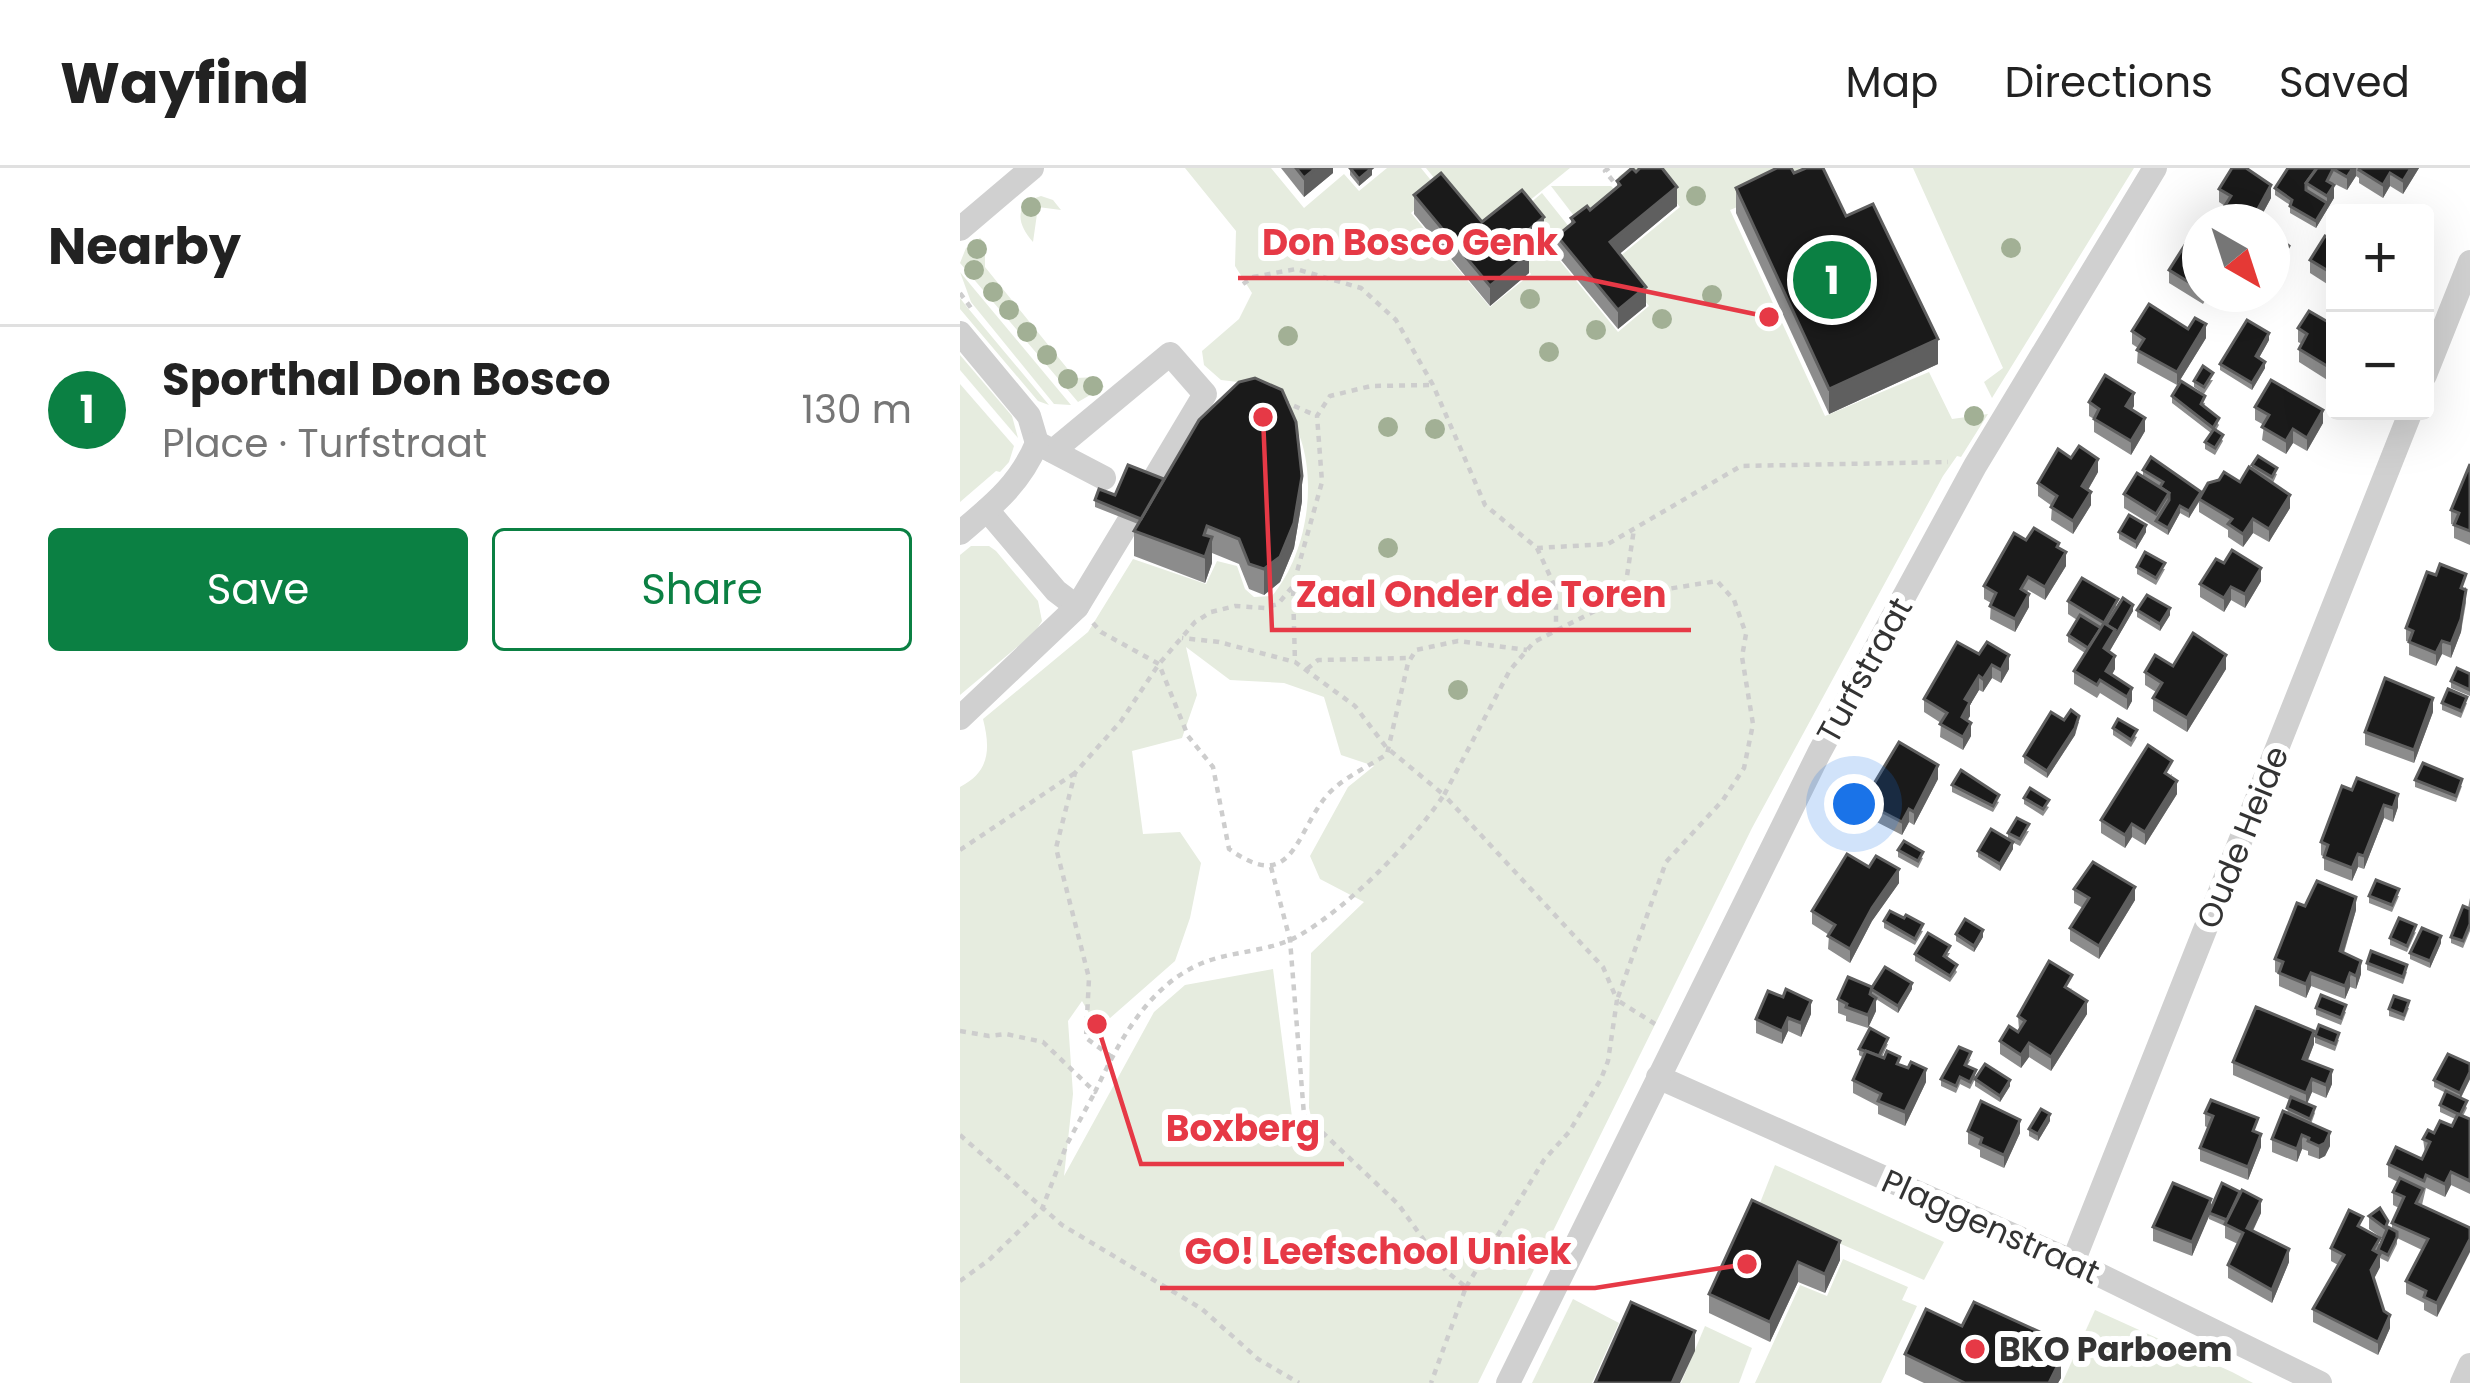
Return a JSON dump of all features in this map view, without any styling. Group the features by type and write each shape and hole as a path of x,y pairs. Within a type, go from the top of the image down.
{"street":[{"path":"960,229 1032,168"},
{"name":"Turfstraat","path":"1508,1383 1819,753 1953,507 2155,168"},
{"path":"2434,352 2470,262"},
{"path":"960,334 1029,416 1045,447 1104,478"},
{"path":"960,533 1045,447 1170,354 1205,394 1153,481"},
{"name":"Oude Heide","path":"2073,1262 2407,420"},
{"path":"987,510 1056,591 1083,613"},
{"path":"960,718 1083,613 1129,521"},
{"name":"Plaggenstraat","path":"1658,1077 2073,1262 2320,1383"},
{"path":"2462,1383 2470,1365"}],"path":[{"path":"1609,168 1605,171 1620,190"},
{"path":"1243,284 1253,277 1296,268 1361,288 1396,320 1433,385 1485,505 1537,548 1556,589 1555,631"},
{"path":"1295,662 1293,586 1322,482 1317,416 1330,396 1371,386 1433,385"},
{"path":"1281,400 1317,416"},
{"path":"1537,548 1608,544 1741,466 1960,462"},
{"path":"1624,596 1634,529"},
{"path":"960,1281 1042,1210 1067,1144 1112,1057 1159,987 1197,963 1290,940 1355,891 1421,828 1444,795 1510,670 1527,650 1624,596 1717,581 1734,600 1746,634 1742,657 1753,724 1744,768 1723,800 1666,862 1617,1000 1601,1079 1569,1132 1544,1160 1466,1287 1431,1383"},
{"path":"960,850 1075,773 1121,722 1195,622 1234,606 1278,604 1293,586"},
{"path":"1083,613 1101,632 1160,664 1188,736 1213,767 1229,849 1250,864 1271,867 1293,854 1326,795 1388,750 1416,650 1458,641 1527,650"},
{"path":"1182,638 1219,642 1295,662 1355,706 1388,750 1444,795 1603,967 1617,1000 1663,1029"},
{"path":"1306,670 1318,660 1412,658"},
{"path":"1075,773 1056,848 1089,978 1086,1038 1112,1057"},
{"path":"1271,867 1290,940 1304,1114 1399,1204 1447,1272 1466,1287"},
{"path":"960,1031 1042,1042 1095,1092"},
{"path":"960,1135 1042,1210 1202,1310 1258,1359 1299,1383"}],"shaded area":[{"path":"1185,168 1271,168 1304,208 1344,174 1359,191 1387,168 1421,168 1438,189 1411,213 1490,307 1531,274 1519,259 1546,237 1523,209 1542,193 1574,233 1556,256 1618,332 1649,306 1613,262 1680,207 1651,172 1627,189 1618,177 1630,168 1802,168 1805,179 1730,210 1825,416 1929,372 1952,419 1988,414 1943,476 1752,828 1478,1383 960,1383 960,787 977,774 985,759 983,719 1088,632 1133,559 1206,584 1217,561 1237,566 1245,589 1254,597 1272,596 1293,562 1305,522 1308,480 1290,404 1280,387 1221,380 1204,365 1202,351 1239,319 1252,293 1235,266 1236,231","holes":["1186,647 1230,680 1284,683 1324,697 1341,755 1374,766 1348,787 1310,856 1320,879 1364,902 1311,953 1309,1108 1315,1133 1292,1117 1273,969 1185,985 1154,1012 1064,1176 1073,1094 1068,1021 1082,1001 1093,1020 1109,1019 1175,961 1201,863 1180,832 1143,834 1132,751 1182,738 1197,695"]},
{"path":"1426,168 1570,168 1483,238"},
{"path":"1913,168 2134,168 1992,398 1984,382 2003,368"},
{"path":"1551,186 1611,186 1619,194 1581,225"},
{"path":"1041,196 1053,200 1061,210 1038,207 1033,242 1020,215 1026,204"},
{"path":"980,238 985,243 985,267 1075,378 1098,377 1104,387 1078,402 960,263 966,248"},
{"path":"960,272 1071,405 1054,404 971,302"},
{"path":"960,298 1049,405 1038,401 960,309"},
{"path":"960,355 1012,416 1018,438 960,370"},
{"path":"960,384 1014,446 1000,472 960,502"},
{"path":"971,546 996,551 1038,601 1042,621 960,695 960,555"},
{"path":"1775,1165 1944,1242 1924,1280 1758,1208"},
{"path":"1843,1259 1908,1287 1902,1300 1917,1306 1881,1383 1755,1383 1800,1285 1827,1296"},
{"path":"1573,1299 1619,1323 1592,1383 1532,1383"},
{"path":"2095,1310 2232,1372 2253,1383 2062,1383"},
{"path":"1705,1326 1752,1348 1739,1383 1681,1383"}],"building":[{"path":"1296,168 1316,168 1304,178"},
{"path":"1350,168 1372,168 1359,179"},
{"path":"1632,168 1636,172 1662,168 1677,187 1610,242 1646,287 1618,310 1557,236 1574,222 1571,218 1587,206 1590,210 1620,185 1617,181"},
{"path":"1777,168 1791,168 1794,173 1823,168 1846,216 1873,204 1938,339 1829,389 1736,188"},
{"path":"2232,168 2246,168 2271,185 2261,204 2226,204 2231,196 2219,189"},
{"path":"2288,168 2317,168 2306,190 2327,203 2316,221 2290,206 2292,200 2275,188"},
{"path":"2317,168 2353,168 2347,177 2333,169 2327,181 2334,185 2327,196 2306,183"},
{"path":"2360,168 2411,168 2403,181 2390,173 2383,185"},
{"path":"1441,173 1482,222 1522,190 1544,217 1517,240 1529,254 1490,286 1414,195"},
{"path":"2325,236 2326,237 2326,270 2310,260"},
{"path":"2182,250 2182,278 2169,270"},
{"path":"2149,304 2188,329 2195,318 2206,324 2177,372 2137,350 2144,339 2132,331"},
{"path":"2309,311 2326,321 2326,365 2299,349 2307,334 2298,328"},
{"path":"2247,320 2269,333 2256,356 2265,362 2252,383 2220,364"},
{"path":"2203,366 2213,373 2204,387 2194,381"},
{"path":"2105,375 2134,393 2126,406 2145,418 2131,441 2094,419 2099,409 2089,402"},
{"path":"1255,378 1282,390 1296,422 1302,476 1294,523 1280,557 1264,569 1249,564 1239,539 1207,526 1204,535 1212,537 1205,557 1134,531 1199,420 1239,382"},
{"path":"2271,380 2323,410 2307,438 2293,429 2286,441 2262,427 2269,415 2255,407"},
{"path":"2181,381 2205,396 2201,404 2219,418 2213,428 2172,396"},
{"path":"2214,429 2223,435 2215,448 2205,442"},
{"path":"2079,446 2098,459 2082,486 2091,492 2073,521 2051,507 2057,496 2038,483 2058,449 2071,458"},
{"path":"2258,456 2277,468 2272,477 2252,465"},
{"path":"2151,457 2201,492 2189,511 2180,506 2168,528 2156,521 2169,493 2160,487 2163,482 2143,470"},
{"path":"2470,464 2470,531 2454,525 2459,513 2451,510"},
{"path":"1128,465 1164,479 1141,519 1095,500 1099,489 1115,495"},
{"path":"2249,467 2290,495 2269,529 2253,519 2243,534 2228,524 2232,519 2199,499 2208,483 2219,480 2224,472 2240,482"},
{"path":"2137,473 2169,493 2156,514 2124,494"},
{"path":"2129,515 2146,525 2136,542 2119,532"},
{"path":"2034,528 2066,552 2045,587 2028,577 2021,589 2029,594 2015,619 1990,606 1996,593 1984,586 2014,533 2026,540"},
{"path":"2232,550 2261,568 2245,594 2231,587 2224,598 2200,584 2216,559 2224,563"},
{"path":"2145,552 2165,563 2156,578 2137,567"},
{"path":"2440,564 2466,574 2461,588 2466,590 2451,644 2442,641 2436,653 2409,642 2413,631 2406,628 2427,572 2436,575"},
{"path":"2082,578 2118,599 2104,623 2068,601"},
{"path":"2147,595 2170,608 2160,624 2137,610"},
{"path":"2123,598 2133,605 2115,637 2115,630 2106,625"},
{"path":"2080,615 2101,628 2088,648 2068,635"},
{"path":"2104,623 2115,630 2104,648 2115,656 2106,671 2132,688 2127,697 2074,671"},
{"path":"2193,633 2226,655 2187,718 2153,698 2162,683 2145,672 2155,655 2173,666"},
{"path":"1957,642 1979,654 1987,642 2009,655 2001,670 1992,665 1983,679 1979,676 1965,699 1970,702 1962,717 1971,723 1963,737 1940,724 1947,713 1924,699"},
{"path":"2457,668 2470,674 2470,690 2451,681"},
{"path":"2385,678 2433,698 2414,750 2365,732"},
{"path":"2448,689 2467,697 2461,711 2442,703"},
{"path":"2071,710 2079,716 2075,728 2047,771 2024,756 2051,712 2064,720"},
{"path":"2118,719 2137,730 2131,740 2113,728"},
{"path":"1899,742 1938,765 1914,812 1909,809 1902,822 1863,802"},
{"path":"2148,745 2172,761 2165,773 2177,781 2145,832 2132,824 2125,835 2101,820"},
{"path":"2423,763 2462,779 2456,796 2415,780"},
{"path":"1961,770 1999,795 1993,806 1952,785"},
{"path":"2357,778 2398,794 2393,808 2384,805 2364,856 2358,854 2352,868 2324,857 2328,845 2321,842 2342,786 2352,790"},
{"path":"2030,788 2049,800 2043,809 2024,798"},
{"path":"2017,818 2029,824 2020,839 2008,833"},
{"path":"1991,829 2013,842 2000,864 1978,851"},
{"path":"1904,841 1923,852 1918,861 1898,850"},
{"path":"1847,854 1869,867 1876,856 1899,869 1850,949 1828,936 1835,925 1812,911"},
{"path":"2093,862 2135,887 2099,946 2070,928 2089,898 2074,889"},
{"path":"2376,880 2399,889 2392,905 2369,896"},
{"path":"2317,881 2356,897 2340,951 2361,961 2356,976 2350,973 2345,986 2311,973 2306,984 2279,973 2283,962 2275,959 2297,903 2305,906"},
{"path":"2463,906 2470,909 2470,924 2463,941 2451,937"},
{"path":"1890,911 1923,924 1915,939 1884,921"},
{"path":"2399,918 2416,925 2407,946 2390,938"},
{"path":"1965,919 1983,930 1974,946 1956,934"},
{"path":"2422,928 2441,936 2430,961 2410,953"},
{"path":"1928,933 1950,946 1944,956 1957,965 1950,976 1915,954"},
{"path":"2371,951 2407,965 2403,977 2367,963"},
{"path":"2049,961 2072,975 2065,987 2087,1001 2051,1057 2029,1043 2021,1055 2000,1041 2009,1026 2018,1032 2025,1021 2018,1016"},
{"path":"1885,967 1912,983 1898,1006 1871,989"},
{"path":"1848,977 1872,987 1870,994 1876,998 1868,1015 1838,999"},
{"path":"1786,989 1811,1001 1801,1023 1788,1018 1782,1031 1756,1019 1768,991 1783,997"},
{"path":"2321,995 2346,1005 2341,1018 2316,1008"},
{"path":"2394,996 2409,1001 2404,1015 2389,1009"},
{"path":"2256,1007 2314,1031 2303,1059 2332,1070 2326,1085 2312,1079 2306,1093 2233,1062"},
{"path":"2319,1025 2339,1033 2335,1044 2315,1036"},
{"path":"1870,1028 1888,1038 1879,1056 1859,1049"},
{"path":"1959,1047 1971,1052 1965,1065 1976,1070 1970,1082 1960,1077 1956,1086 1941,1079"},
{"path":"1866,1051 1884,1058 1887,1051 1900,1057 1897,1064 1908,1068 1911,1062 1926,1069 1905,1112 1878,1101 1881,1094 1853,1080"},
{"path":"2448,1054 2470,1064 2460,1093 2434,1080"},
{"path":"1985,1064 2010,1080 2000,1096 1975,1079"},
{"path":"2446,1091 2467,1101 2460,1115 2440,1105"},
{"path":"2291,1097 2315,1107 2310,1119 2287,1108"},
{"path":"2211,1100 2258,1118 2253,1131 2261,1134 2248,1167 2200,1148 2213,1116 2205,1113"},
{"path":"1981,1101 2020,1120 2004,1155 1980,1144 1982,1138 1968,1131"},
{"path":"2041,1109 2050,1114 2038,1134 2029,1129"},
{"path":"2283,1111 2330,1132 2325,1143 2319,1146 2302,1135 2297,1149 2272,1139"},
{"path":"2458,1114 2470,1119 2470,1181 2451,1172 2445,1184 2426,1175 2424,1181 2388,1164 2396,1147 2422,1159 2430,1142 2423,1139 2428,1130 2434,1133 2440,1121 2452,1126"},
{"path":"2400,1178 2423,1189 2416,1203 2470,1228 2470,1239 2437,1303 2406,1281 2428,1239 2392,1223 2404,1197 2393,1192"},
{"path":"2173,1183 2211,1199 2192,1242 2153,1227"},
{"path":"2222,1183 2240,1192 2227,1220 2209,1213"},
{"path":"2242,1190 2261,1200 2247,1228 2289,1249 2272,1290 2228,1265 2243,1233 2225,1224"},
{"path":"1752,1200 1840,1241 1825,1274 1798,1262 1770,1322 1709,1294"},
{"path":"2380,1208 2388,1221 2385,1228 2369,1216"},
{"path":"2349,1210 2363,1217 2358,1226 2380,1238 2373,1250 2380,1254 2371,1270 2384,1311 2390,1315 2378,1342 2313,1309 2344,1255 2331,1248"},
{"path":"2388,1227 2397,1237 2388,1255 2378,1250"},
{"path":"1631,1302 1695,1331 1672,1383 1595,1383"},
{"name":"BKO Parboem","path":"1974,1302 2042,1333 2036,1347 2061,1359 2049,1383 1965,1383 1905,1354 1926,1309 1962,1326"}],"place":[{"name":"Sporthal Don Bosco","path":"1832,280"},
{"name":"Don Bosco Genk","path":"1769,317"},
{"name":"Zaal Onder de Toren","path":"1263,417"},
{"name":"Boxberg","path":"1097,1024"},
{"name":"GO! Leefschool Uniek","path":"1747,1264"},
{"name":"BKO Parboem","path":"1975,1349"}]}
